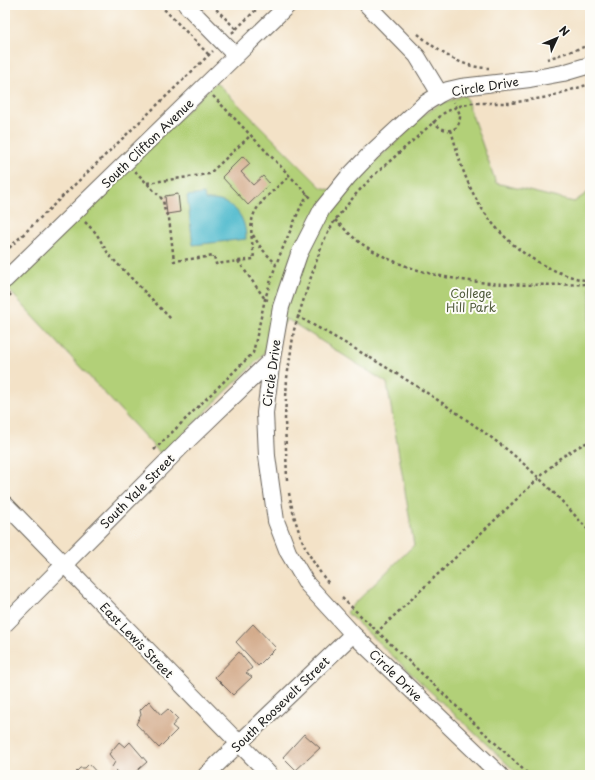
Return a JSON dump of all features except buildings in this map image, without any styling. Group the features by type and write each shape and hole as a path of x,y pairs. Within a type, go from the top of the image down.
{"street":[{"path":"186,5 236,56"},
{"name":"South Clifton Avenue","path":"5,280 288,5"},
{"path":"367,5 417,56 444,92"},
{"name":"Circle Drive","path":"500,775 359,639 307,584 288,552 276,521 267,456 265,412 281,307 299,254 322,209 371,152 424,104 444,92 461,87 543,77 590,65"},
{"name":"South Yale Street","path":"5,624 185,443 272,359"},
{"name":"East Lewis Street","path":"5,504 270,775"},
{"name":"South Roosevelt Street","path":"206,775 239,744 359,639"}],"path":[{"path":"160,5 209,55"},
{"path":"212,5 236,29"},
{"path":"5,252 261,5"},
{"path":"418,34 435,48 454,59 471,66 496,68"},
{"path":"542,60 590,45"},
{"path":"287,484 285,419 287,378 294,330 316,261 335,220 373,176 444,113 456,107 472,103 511,103 548,97 590,84"},
{"path":"204,87 322,209 368,248 414,269 435,276 482,282 537,286 590,283"},
{"path":"424,104 433,122 438,127 443,130 451,130 459,123 459,112 444,92"},
{"path":"451,130 467,180 476,200 489,220 501,234 537,262 564,274 590,283"},
{"path":"147,182 209,174 251,135"},
{"path":"126,163 147,182 163,200 165,212 169,218 174,261 214,256 216,264 254,259 252,221 257,207 290,176"},
{"path":"154,450 252,353 265,299 276,264 301,206 308,194"},
{"path":"84,222 99,237 109,255 172,319"},
{"path":"252,232 261,248 276,264"},
{"path":"238,261 265,299 352,346 417,386 511,453 558,497 590,532"},
{"path":"359,639 378,632 560,458 578,447 590,442"},
{"path":"288,491 293,515 302,541 314,563 333,589"},
{"path":"337,593 529,775"}],"green space":[{"name":"College Hill Park","path":"216,82 321,187 340,193 404,135 422,116 440,104 465,95 496,183 574,202 590,191 590,775 519,775 346,612 414,545 387,383 287,319 261,357 162,455 7,288"}],"water":[{"path":"204,194 205,200 222,202 235,209 243,222 246,239 193,245 187,196"}]}
